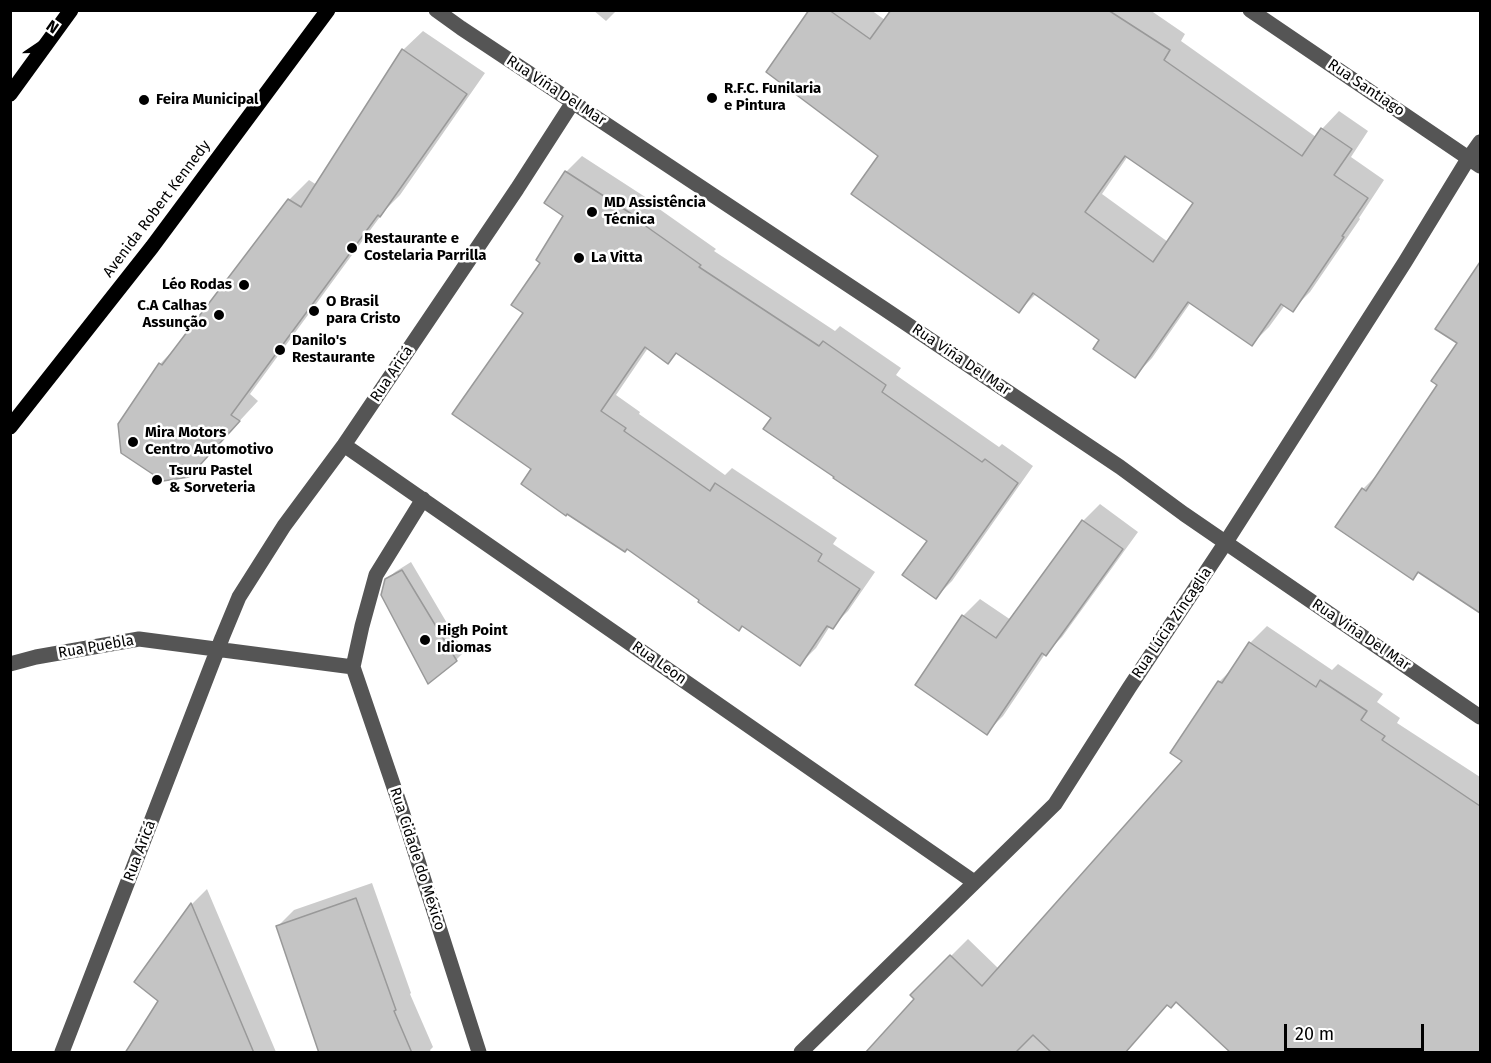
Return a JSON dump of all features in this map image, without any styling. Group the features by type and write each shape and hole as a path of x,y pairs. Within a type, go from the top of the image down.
{"main road":[{"path":"10,94 71,10"},
{"name":"Avenida Robert Kennedy","path":"10,427 152,247 328,10"}],"street":[{"name":"Rua Viña Del Mar","path":"436,10 1120,467 1184,514 1480,717"},
{"name":"Rua Santiago","path":"1250,10 1474,162"},
{"name":"Rua Aricá","path":"62,1053 239,597 284,526 344,445 518,189 573,102"},
{"name":"Rua Lúcia Zincaglia","path":"801,1053 1054,804 1226,542 1405,262 1474,162 1480,142"},
{"name":"Rua Leon","path":"344,445 974,882"},
{"path":"218,649 353,667 375,575 423,499"},
{"name":"Rua Puebla","path":"10,664 36,657 139,639 218,649"},
{"name":"Rua Cidade do México","path":"353,667 400,805 479,1053"}],"building":[{"path":"809,10 829,10 870,39 891,10 1108,10 1170,50 1164,60 1302,156 1321,128 1352,149 1334,175 1368,198 1293,312 1281,304 1252,346 1188,302 1135,378 1093,349 1099,340 1033,293 1019,313 851,194 878,156 766,72","holes":["1125,156 1193,203 1153,262 1085,212"]},
{"path":"402,49 467,94 380,217 378,215 231,415 240,421 189,477 163,481 121,453 118,424 159,363 162,365 288,199 301,207"},
{"path":"565,171 641,220 640,222 701,265 699,267 819,346 823,341 886,385 882,392 982,462 985,459 1018,483 936,599 902,575 927,541 763,429 771,418 676,353 668,364 645,347 601,411 626,428 624,431 710,491 715,483 822,554 818,561 860,589 833,629 827,626 800,666 742,626 739,631 627,549 625,552 567,514 566,516 521,484 531,469 452,414 523,313 511,305 540,263 536,260 563,216 544,203"},
{"path":"1480,262 1480,613 1418,572 1413,580 1335,527 1362,488 1366,491 1437,385 1431,381 1457,343 1435,329"},
{"path":"1082,520 1123,549 1046,656 1042,653 987,735 915,685 962,615 996,638"},
{"name":"High Point Idiomas","path":"402,570 457,661 428,684 381,595 385,579"},
{"path":"1249,642 1316,687 1320,680 1367,711 1361,720 1385,736 1382,740 1480,806 1480,1053 1231,1053 1176,1002 1171,1008 1167,1005 1125,1053 1052,1053 1033,1035 1015,1053 865,1053 914,999 910,995 950,955 982,986 1182,761 1170,753 1218,681 1222,683"},
{"path":"356,898 396,1010 394,1011 412,1053 319,1053 276,926"},
{"path":"191,903 254,1053 125,1053 158,1001 134,982"}],"place":[{"name":"R.F.C. Funilaria e Pintura","path":"712,98"},
{"name":"Feira Municipal","path":"144,100"},
{"name":"MD Assistência Técnica","path":"592,212"},
{"name":"Restaurante e Costelaria Parrilla","path":"352,248"},
{"name":"La Vitta","path":"579,258"},
{"name":"Léo Rodas","path":"244,285"},
{"name":"O Brasil para Cristo","path":"314,311"},
{"name":"C.A Calhas Assunção","path":"219,315"},
{"name":"Danilo's Restaurante","path":"280,350"},
{"name":"Mira Motors Centro Automotivo","path":"133,442"},
{"name":"Tsuru Pastel & Sorveteria","path":"157,480"},
{"name":"High Point Idiomas","path":"425,640"}]}
